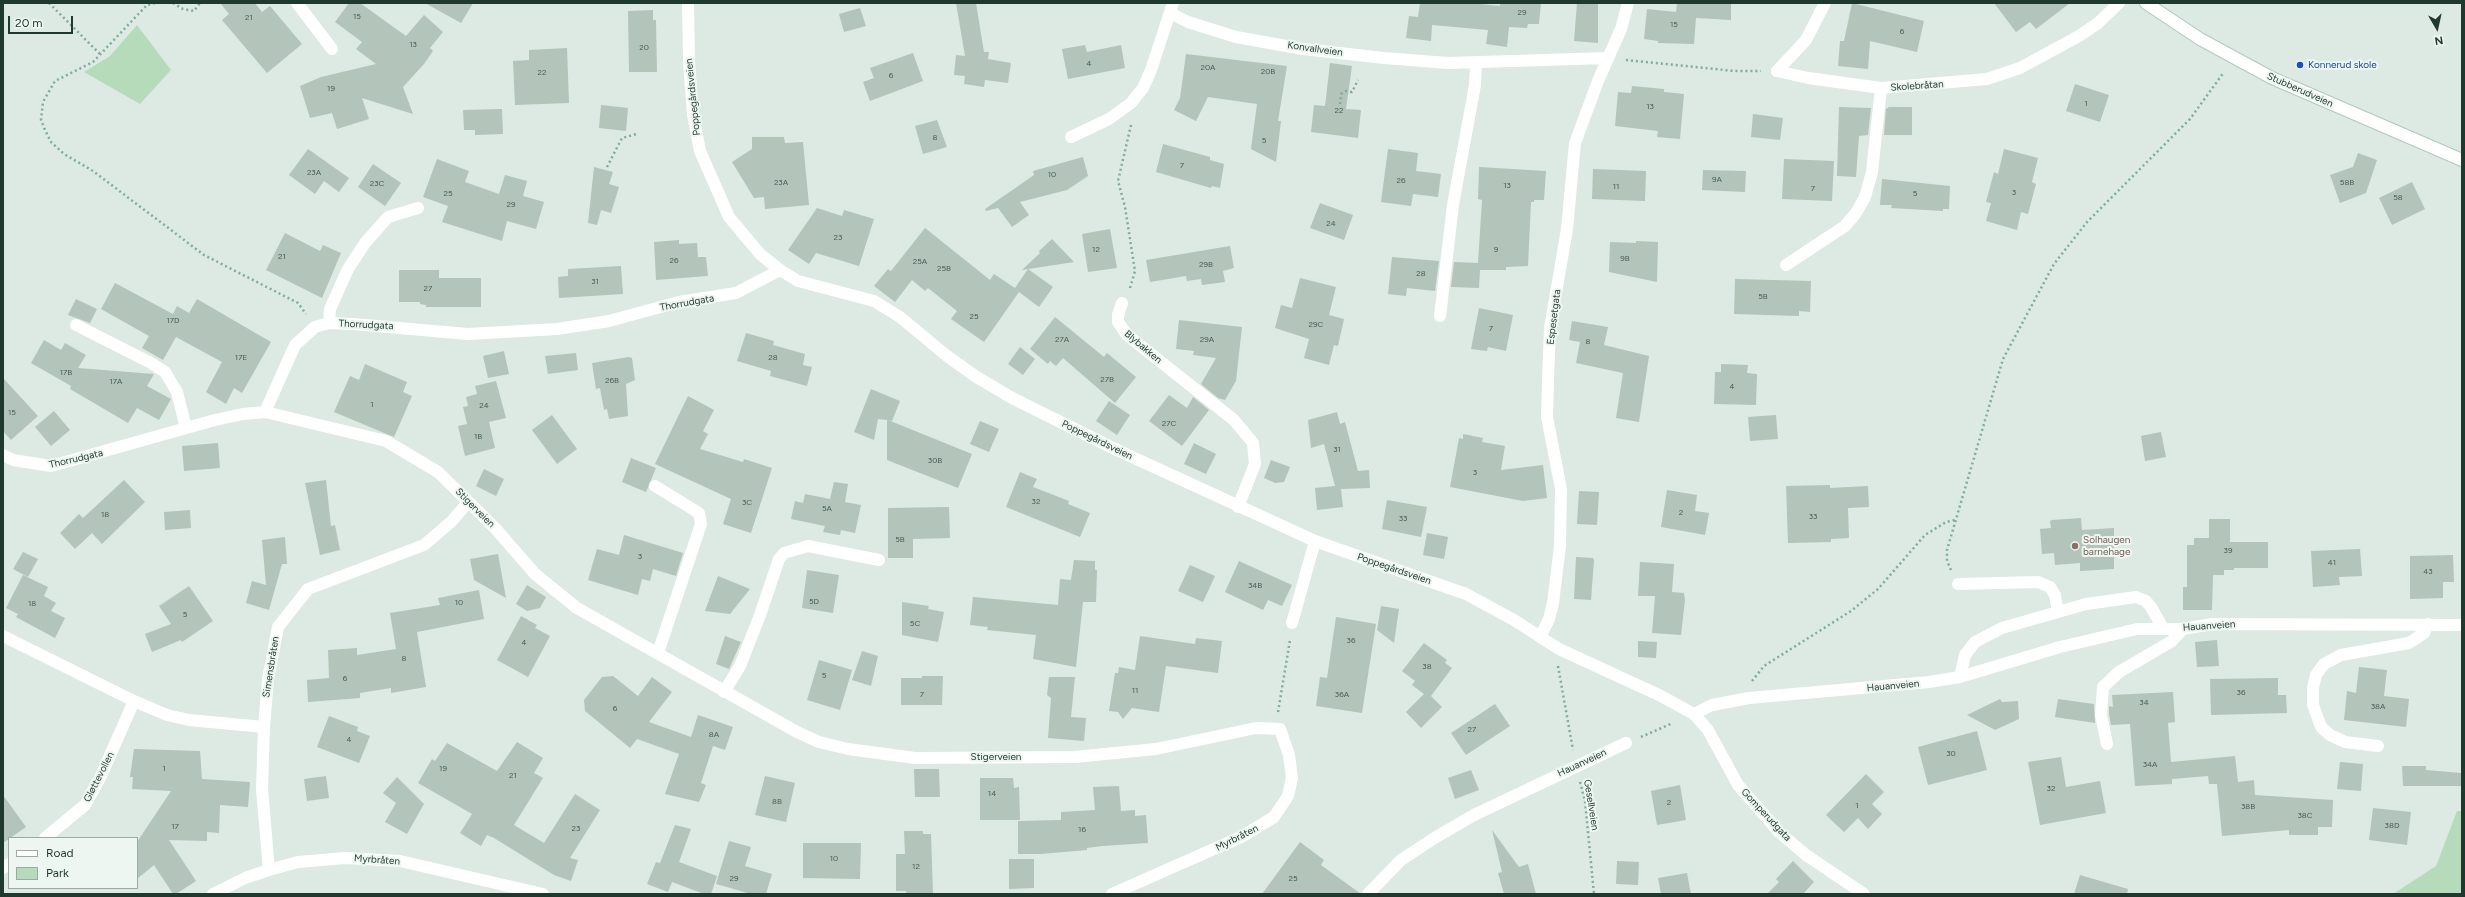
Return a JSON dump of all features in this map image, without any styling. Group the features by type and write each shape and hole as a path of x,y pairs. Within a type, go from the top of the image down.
{"street":[{"path":"298,3 332,49"},
{"name":"Poppegårdsveien","path":"688,3 689,62 694,115 700,151 729,217 760,254 780,270 798,281 874,301 900,317 958,364 1012,398 1238,507 1315,541 1466,594 1508,616 1559,649 1659,695 1694,714"},
{"name":"Espesetgata","path":"1540,637 1549,619 1556,590 1561,517 1559,473 1547,417 1550,328 1567,229 1575,143 1608,58 1621,29 1628,3"},
{"path":"1777,71 1806,40 1825,3"},
{"name":"Skolebråtan","path":"1777,71 1808,78 1881,88 1987,79 2020,68 2080,36 2098,23 2119,3"},
{"name":"Stubberudveien","path":"2147,3 2234,58 2312,97 2462,160"},
{"path":"1071,137 1109,119 1131,103 1143,88 1151,70 1171,8"},
{"name":"Konvallveien","path":"1171,8 1188,22 1236,37 1303,48 1384,58 1476,62 1608,58"},
{"path":"1440,316 1453,205 1475,85 1476,62"},
{"path":"1786,264 1844,226 1856,214 1865,197 1872,172 1881,88"},
{"path":"329,323 330,308 348,269 365,243 388,217 418,208"},
{"name":"Thorrudgata","path":"3,455 13,460 51,466 186,428 243,414 265,412 295,345 315,327 329,323 378,325 468,334 558,329 609,321 679,302 736,293 780,270"},
{"name":"Blybakken","path":"1122,303 1118,315 1118,322 1127,335 1234,420 1253,443 1255,464 1238,507"},
{"path":"76,325 151,362 165,372 177,392 186,428"},
{"name":"Stigerveien","path":"265,412 386,441 438,472 536,574 577,608 724,692 797,732 819,742 855,750 916,758 1075,757 1156,748 1256,728 1280,729"},
{"path":"655,486 699,513 701,524 658,653"},
{"name":"Simensbråten","path":"269,870 262,789 264,727 268,679 278,627 308,589 424,545 452,520 468,502"},
{"path":"1292,623 1315,541"},
{"path":"724,692 740,666 760,615 779,559 784,553 808,546 879,560"},
{"path":"1958,584 2038,582 2050,587 2055,595 2058,612"},
{"path":"1960,677 1965,655 1975,642 2002,628 2086,604 2136,597 2146,601 2152,607 2163,628"},
{"name":"Hauanveien","path":"1694,714 1712,705 1749,698 1929,682 1960,677 2101,636 2163,628 2183,629 2212,624 2462,625"},
{"path":"2378,746 2345,742 2330,735 2321,727 2314,705 2313,688 2316,675 2324,664 2341,655 2409,643 2424,634 2428,624"},
{"path":"2107,744 2101,716 2103,687 2119,672 2172,641 2183,629"},
{"path":"3,636 134,701 167,714 189,720 264,727"},
{"name":"Gløttevollen","path":"46,837 85,805 100,778 134,701"},
{"name":"Gomperudgata","path":"1694,714 1708,730 1738,785 1780,833 1806,855 1864,894"},
{"name":"Myrbråten","path":"1112,894 1241,837 1274,817 1288,796 1292,778 1289,755 1280,729"},
{"name":"Hauanveien","path":"1368,894 1402,860 1436,837 1474,815 1576,765 1626,743"},
{"name":"Myrbråten","path":"213,894 244,878 298,862 327,859 377,858 453,872 543,894"}],"path":[{"path":"49,3 100,54"},
{"path":"155,3 147,6 93,62 59,78 47,92 43,102 41,120 51,142 64,154 93,171 204,255 298,303 315,327"},
{"path":"172,3 183,9 194,11 200,3"},
{"path":"1608,58 1734,71 1777,71"},
{"path":"1958,584 1946,556 2003,359 2054,264 2087,222 2190,119 2234,58"},
{"path":"1340,104 1341,94 1346,91 1352,92 1358,80"},
{"path":"1122,303 1134,279 1135,271 1125,207 1118,181 1130,126 1131,103"},
{"path":"607,167 622,138 637,134"},
{"path":"1749,698 1751,681 1764,666 1851,611 1878,589 1925,535 1946,522 1956,520"},
{"path":"1280,729 1278,714 1292,623"},
{"name":"Gesellveien","path":"1559,649 1556,657 1576,765 1585,801 1594,894"},
{"path":"1626,743 1694,714"}],"green space":[{"path":"137,25 171,70 140,104 84,72 110,56"},
{"path":"2457,811 2462,811 2462,894 2393,894 2436,866"}],"building":[{"path":"220,3 255,3 262,12 270,6 302,44 267,73 222,20 229,14"},
{"path":"349,3 360,3 406,36 424,15 443,32 430,48 433,51 424,64 403,87 413,114 362,98 369,119 337,129 332,113 310,118 300,86 321,77 376,64 356,49 362,42 335,22"},
{"path":"425,3 473,3 461,23"},
{"path":"956,3 976,3 984,52 989,52 988,59 1011,63 1008,83 985,80 984,87 964,84 965,76 954,75 956,55 965,56"},
{"path":"1420,3 1471,3 1500,6 1500,3 1541,3 1539,24 1528,24 1527,28 1509,27 1507,47 1486,44 1488,30 1432,25 1431,41 1406,38 1409,16 1418,17"},
{"path":"1577,3 1598,3 1598,43 1574,41"},
{"path":"1677,3 1731,3 1731,20 1696,18 1694,44 1658,43 1658,41 1644,39 1647,9 1676,12"},
{"path":"1852,3 1924,21 1917,52 1870,41 1868,69 1838,66 1840,41 1844,41"},
{"path":"1994,3 2070,3 2036,29 2030,22 2016,32"},
{"path":"860,8 866,26 844,32 839,14"},
{"path":"653,10 653,20 656,20 657,72 629,72 628,11"},
{"path":"1085,45 1087,52 1121,45 1125,68 1068,79 1062,49"},
{"path":"567,48 569,103 515,105 513,61 529,60 529,50"},
{"path":"913,53 923,81 870,101 863,82 874,78 870,68"},
{"path":"1186,54 1287,66 1278,121 1281,121 1276,162 1251,149 1257,104 1208,97 1196,121 1174,110 1180,98"},
{"path":"1330,63 1352,66 1346,109 1361,110 1358,138 1311,132 1314,105 1325,106"},
{"path":"2075,84 2109,95 2100,122 2066,111"},
{"path":"1632,86 1664,89 1664,92 1684,94 1680,139 1657,137 1658,131 1615,126 1618,92 1631,93"},
{"path":"601,105 628,108 626,131 599,128"},
{"path":"1839,107 1871,108 1868,135 1859,136 1856,177 1837,176"},
{"path":"1889,107 1912,107 1912,135 1884,135 1886,109"},
{"path":"502,109 503,134 475,135 475,130 464,130 463,110"},
{"path":"1753,114 1783,118 1780,140 1751,137"},
{"path":"937,120 947,147 923,154 915,126"},
{"path":"752,137 784,137 785,143 803,142 809,205 765,209 764,197 754,198 732,162 752,149"},
{"path":"1163,144 1210,157 1210,160 1224,164 1220,188 1212,186 1211,188 1156,172"},
{"path":"308,149 349,178 339,192 324,181 315,194 289,175"},
{"path":"1388,149 1418,153 1416,171 1441,174 1438,197 1413,194 1411,206 1381,202"},
{"path":"2004,149 2038,158 2032,182 2036,184 2028,214 2021,212 2017,230 1986,221 1991,203 1986,202 1994,172 1998,174"},
{"path":"2358,153 2377,160 2366,193 2340,203 2330,175 2353,167"},
{"path":"1083,157 1088,176 1067,190 1020,202 1029,215 1012,227 998,208 986,211 985,209 1034,175 1033,171"},
{"path":"437,159 469,171 465,182 499,194 505,175 527,181 523,196 544,202 536,229 507,221 502,241 442,222 448,206 423,197"},
{"path":"1784,159 1834,161 1832,201 1782,199"},
{"path":"373,164 401,183 385,206 358,187"},
{"path":"594,167 613,172 609,184 619,187 611,213 601,210 597,225 588,223"},
{"path":"1479,167 1546,171 1544,200 1534,200 1534,202 1531,202 1528,266 1506,267 1506,270 1480,270 1479,288 1451,287 1454,262 1478,263 1482,200 1478,199"},
{"path":"1593,169 1646,171 1645,201 1592,199"},
{"path":"1703,170 1746,171 1745,192 1702,190"},
{"path":"1882,179 1950,186 1949,209 1943,209 1943,211 1891,208 1892,205 1880,205"},
{"path":"2412,182 2425,209 2392,225 2379,198"},
{"path":"1320,203 1353,215 1344,240 1310,228"},
{"path":"817,208 842,216 844,210 874,219 859,266 816,253 809,264 788,250"},
{"path":"925,228 990,280 994,274 1015,288 1028,269 1053,287 1039,307 1019,292 984,342 951,319 957,311 928,288 925,291 912,280 895,302 874,286 888,269 891,271"},
{"path":"1110,229 1117,268 1088,272 1082,234"},
{"path":"285,233 320,251 323,245 341,253 322,298 266,270"},
{"path":"1052,239 1074,262 1022,270 1040,253 1039,251"},
{"path":"679,240 679,244 697,243 698,257 706,257 708,276 656,280 654,242"},
{"path":"1636,241 1658,242 1657,282 1609,272 1610,242 1636,243"},
{"path":"1230,246 1234,268 1223,271 1225,282 1202,285 1201,279 1187,281 1186,276 1150,282 1146,260"},
{"path":"1392,257 1439,261 1435,291 1407,288 1406,296 1388,294"},
{"path":"621,266 623,294 559,298 558,277 568,276 568,269"},
{"path":"399,270 439,270 439,278 481,278 481,307 426,307 426,305 420,304 420,302 399,302"},
{"path":"1300,278 1336,287 1329,315 1344,319 1338,346 1334,345 1329,365 1304,358 1309,339 1275,328 1281,305 1292,308"},
{"path":"1735,279 1811,281 1810,312 1799,311 1799,316 1734,314"},
{"path":"115,283 173,314 177,306 189,313 197,299 271,342 242,393 234,388 226,404 206,392 222,362 176,337 163,360 142,348 149,336 101,309"},
{"path":"76,299 97,309 90,323 68,315"},
{"path":"1479,308 1513,315 1506,351 1488,347 1487,351 1471,349"},
{"path":"1055,317 1104,357 1107,353 1136,377 1115,403 1063,358 1056,366 1050,361 1048,364 1030,349"},
{"path":"1179,320 1242,327 1236,381 1225,400 1218,398 1201,384 1216,358 1193,355 1194,351 1176,349"},
{"path":"1572,321 1608,327 1604,345 1649,356 1639,422 1616,418 1623,373 1576,363 1580,342 1569,340"},
{"path":"746,333 774,341 773,345 805,354 803,365 812,367 807,386 770,376 771,371 737,361"},
{"path":"44,340 61,350 65,343 86,355 78,368 154,374 147,386 171,399 159,420 137,408 128,423 70,389 71,386 31,363"},
{"path":"1020,347 1035,359 1023,375 1008,364"},
{"path":"504,351 509,374 488,378 483,356"},
{"path":"576,353 578,370 548,374 545,356"},
{"path":"629,357 632,358 635,380 626,384 628,416 609,419 607,409 604,410 600,388 596,389 592,363"},
{"path":"365,364 407,382 403,392 412,396 394,437 334,412 350,376 359,380"},
{"path":"1721,364 1748,365 1747,373 1757,374 1756,405 1714,404 1715,372 1721,372"},
{"path":"3,378 38,416 11,440 3,431"},
{"path":"496,381 506,418 489,422 495,448 465,456 458,426 467,424 463,407 468,406 466,397 477,394 475,386"},
{"path":"871,389 900,401 892,421 888,420 972,454 958,488 887,460 887,420 878,419 874,440 854,432"},
{"path":"1169,395 1187,408 1193,397 1209,410 1182,446 1149,421"},
{"path":"688,396 714,410 703,431 708,434 700,449 743,462 744,459 772,468 751,533 723,524 731,499 655,464"},
{"path":"1109,401 1130,415 1117,435 1096,421"},
{"path":"54,411 70,430 51,446 35,427"},
{"path":"1337,412 1340,424 1345,422 1358,471 1369,470 1370,488 1341,489 1343,507 1317,510 1315,488 1335,486 1324,444 1311,448 1308,420"},
{"path":"552,415 577,449 557,464 532,430"},
{"path":"1776,415 1778,439 1750,441 1748,417"},
{"path":"980,421 999,429 989,452 970,444"},
{"path":"2161,432 2166,457 2145,461 2141,436"},
{"path":"1463,434 1483,438 1482,442 1505,446 1501,470 1543,465 1547,498 1523,501 1450,487 1459,438 1463,439"},
{"path":"218,443 220,468 184,471 182,446"},
{"path":"1194,443 1216,454 1206,474 1184,464"},
{"path":"631,458 656,468 646,492 622,482"},
{"path":"1271,460 1290,467 1284,482 1275,483 1264,478"},
{"path":"484,469 504,479 496,496 476,486"},
{"path":"1020,472 1037,479 1033,487 1069,501 1068,504 1090,513 1080,537 1006,507"},
{"path":"124,480 145,502 102,544 92,533 75,549 60,533 79,514 83,518"},
{"path":"326,480 331,526 335,525 340,550 320,555 305,483"},
{"path":"834,482 848,484 845,502 861,505 855,533 841,530 840,535 823,532 825,526 791,519 795,501 803,503 805,494 830,499"},
{"path":"1830,485 1830,488 1868,486 1869,507 1848,508 1849,538 1831,539 1831,542 1788,543 1786,486"},
{"path":"1667,490 1697,495 1695,511 1709,513 1705,535 1661,527"},
{"path":"1579,491 1599,492 1597,525 1577,524"},
{"path":"1387,500 1427,507 1421,537 1382,529"},
{"path":"949,507 950,538 913,539 913,558 888,558 888,508"},
{"path":"190,510 191,528 165,530 164,512"},
{"path":"2081,518 2082,530 2114,528 2114,569 2080,571 2080,563 2055,565 2054,553 2042,554 2040,529 2051,528 2050,521 2052,520"},
{"path":"2209,519 2230,519 2230,542 2268,542 2268,568 2234,568 2234,570 2224,570 2224,575 2213,575 2212,610 2183,610 2183,587 2187,587 2187,545 2194,545 2194,538 2209,538"},
{"path":"1427,533 1448,537 1444,559 1423,555"},
{"path":"624,535 683,553 676,576 653,569 650,581 642,579 638,595 588,580 597,549 619,555"},
{"path":"285,537 287,564 282,564 269,610 246,603 252,581 266,585 262,540"},
{"path":"2360,549 2362,576 2339,577 2340,585 2313,587 2311,551"},
{"path":"23,552 38,559 28,577 13,569"},
{"path":"498,554 506,598 474,580 470,559"},
{"path":"2453,555 2454,582 2443,582 2443,598 2410,599 2410,556"},
{"path":"1576,557 1593,558 1594,560 1591,600 1574,599"},
{"path":"1074,560 1095,561 1095,570 1097,570 1096,602 1083,602 1076,667 1033,659 1036,635 987,630 988,627 970,625 973,597 1058,605 1060,579 1071,580"},
{"path":"1239,561 1292,585 1282,606 1268,600 1263,610 1225,592"},
{"path":"1640,562 1674,564 1672,592 1684,593 1685,600 1681,635 1652,633 1655,596 1638,596"},
{"path":"1190,565 1215,576 1203,602 1178,591"},
{"path":"807,570 839,575 833,613 802,608"},
{"path":"23,575 48,587 44,596 56,603 51,611 65,618 55,638 16,617 18,614 6,608"},
{"path":"718,576 750,589 730,614 705,611"},
{"path":"527,585 546,597 540,608 527,611 516,604"},
{"path":"189,586 213,621 182,642 181,640 152,652 145,634 171,624 159,606"},
{"path":"479,590 484,619 417,632 426,687 391,693 391,688 360,693 360,698 308,702 307,680 329,678 328,650 357,648 357,655 396,649 390,613 440,605 438,598"},
{"path":"902,602 929,606 928,609 944,612 938,642 902,635"},
{"path":"1381,606 1399,609 1394,643 1377,630"},
{"path":"521,616 537,625 535,628 550,636 528,677 497,660"},
{"path":"1336,617 1376,624 1362,713 1316,706 1320,677 1327,678"},
{"path":"725,636 741,642 729,669 716,664"},
{"path":"1140,636 1195,644 1196,638 1222,641 1218,673 1166,666 1159,712 1132,708 1123,719 1118,712 1109,711 1115,673 1118,673 1119,667 1135,670"},
{"path":"2217,640 2219,666 2197,667 2195,642"},
{"path":"1638,641 1657,642 1656,658 1638,657"},
{"path":"1424,643 1447,660 1445,663 1452,668 1431,696 1442,707 1421,728 1406,712 1424,694 1412,685 1415,681 1402,671"},
{"path":"862,651 878,656 871,686 852,680"},
{"path":"819,660 852,670 840,710 807,700"},
{"path":"2359,667 2387,670 2384,696 2409,699 2406,727 2344,720 2347,691 2356,693"},
{"path":"613,676 638,696 652,677 672,692 649,722 691,737 698,715 733,727 725,750 713,746 701,783 706,785 699,802 665,794 679,754 637,739 630,748 585,711 584,700 602,677"},
{"path":"922,676 943,676 942,705 901,705 901,678 922,678"},
{"path":"1049,677 1075,677 1071,717 1086,718 1084,741 1048,738 1051,698 1047,695"},
{"path":"2278,678 2278,695 2286,695 2287,713 2211,715 2210,679"},
{"path":"2173,692 2175,722 2168,723 2171,762 2235,756 2238,782 2254,780 2255,795 2333,800 2332,827 2318,827 2318,835 2289,835 2289,830 2222,836 2217,784 2209,784 2208,776 2172,779 2172,784 2135,786 2130,724 2111,725 2109,706 2113,707 2112,695"},
{"path":"2000,699 2002,702 2018,701 2019,719 1995,730 1967,715"},
{"path":"2058,699 2094,704 2095,723 2055,717"},
{"path":"1495,704 1510,726 1466,755 1451,733"},
{"path":"329,716 358,727 357,731 370,736 359,763 317,747"},
{"path":"1977,731 1987,770 1928,785 1918,747"},
{"path":"517,742 543,758 534,773 543,778 514,825 544,843 575,794 600,810 570,858 578,860 571,881 554,875 494,838 487,835 481,846 460,833 472,814 418,783 432,759 435,761 447,743 497,771"},
{"path":"134,749 200,751 202,779 250,782 248,807 220,805 219,833 207,832 207,841 169,840 196,881 176,894 173,894 154,865 138,878 138,840 171,791 132,789 133,777 130,777"},
{"path":"2061,757 2066,787 2100,781 2106,813 2040,825 2028,762"},
{"path":"2340,762 2363,764 2361,791 2337,789"},
{"path":"2402,766 2426,766 2426,770 2461,773 2461,786 2403,786"},
{"path":"914,769 939,769 940,797 915,797"},
{"path":"1471,770 1479,790 1455,799 1448,778"},
{"path":"1866,774 1884,792 1872,804 1882,814 1868,829 1858,818 1844,832 1826,815"},
{"path":"326,776 329,798 307,801 304,779"},
{"path":"765,776 795,783 786,822 755,815"},
{"path":"397,777 424,804 407,834 385,822 396,803 383,793"},
{"path":"980,778 1013,778 1014,788 1019,787 1020,820 980,820"},
{"path":"1680,785 1686,820 1657,825 1651,791"},
{"path":"1119,786 1121,811 1135,810 1135,816 1146,815 1148,843 1102,846 1087,848 1087,850 1041,854 1018,854 1018,821 1061,820 1061,812 1095,810 1093,787"},
{"path":"3,795 26,827 12,837 8,837 8,840 3,843"},
{"path":"2373,808 2411,812 2407,845 2369,840"},
{"path":"675,825 691,829 679,862 717,876 711,894 704,894 672,882 668,892 647,884 656,862 660,863"},
{"path":"1492,830 1519,867 1528,864 1536,894 1504,894 1498,873 1502,872"},
{"path":"904,831 923,831 923,834 931,834 933,893 906,893 906,891 896,891 896,854 905,854"},
{"path":"729,841 751,847 745,866 772,874 766,894 751,894 716,884"},
{"path":"1300,842 1324,860 1321,865 1361,894 1262,894"},
{"path":"803,843 861,843 860,879 803,878"},
{"path":"1009,859 1034,859 1034,888 1009,889"},
{"path":"1617,861 1639,862 1638,885 1616,884"},
{"path":"1793,861 1814,882 1803,894 1767,894 1779,882 1776,879"},
{"path":"1687,873 1691,894 1661,894 1658,878"},
{"path":"2080,875 2128,889 2127,894 2074,894"}],"place":[{"name":"Konnerud skole","path":"2300,65"},
{"name":"Solhaugen barnehage","path":"2075,546"}]}
